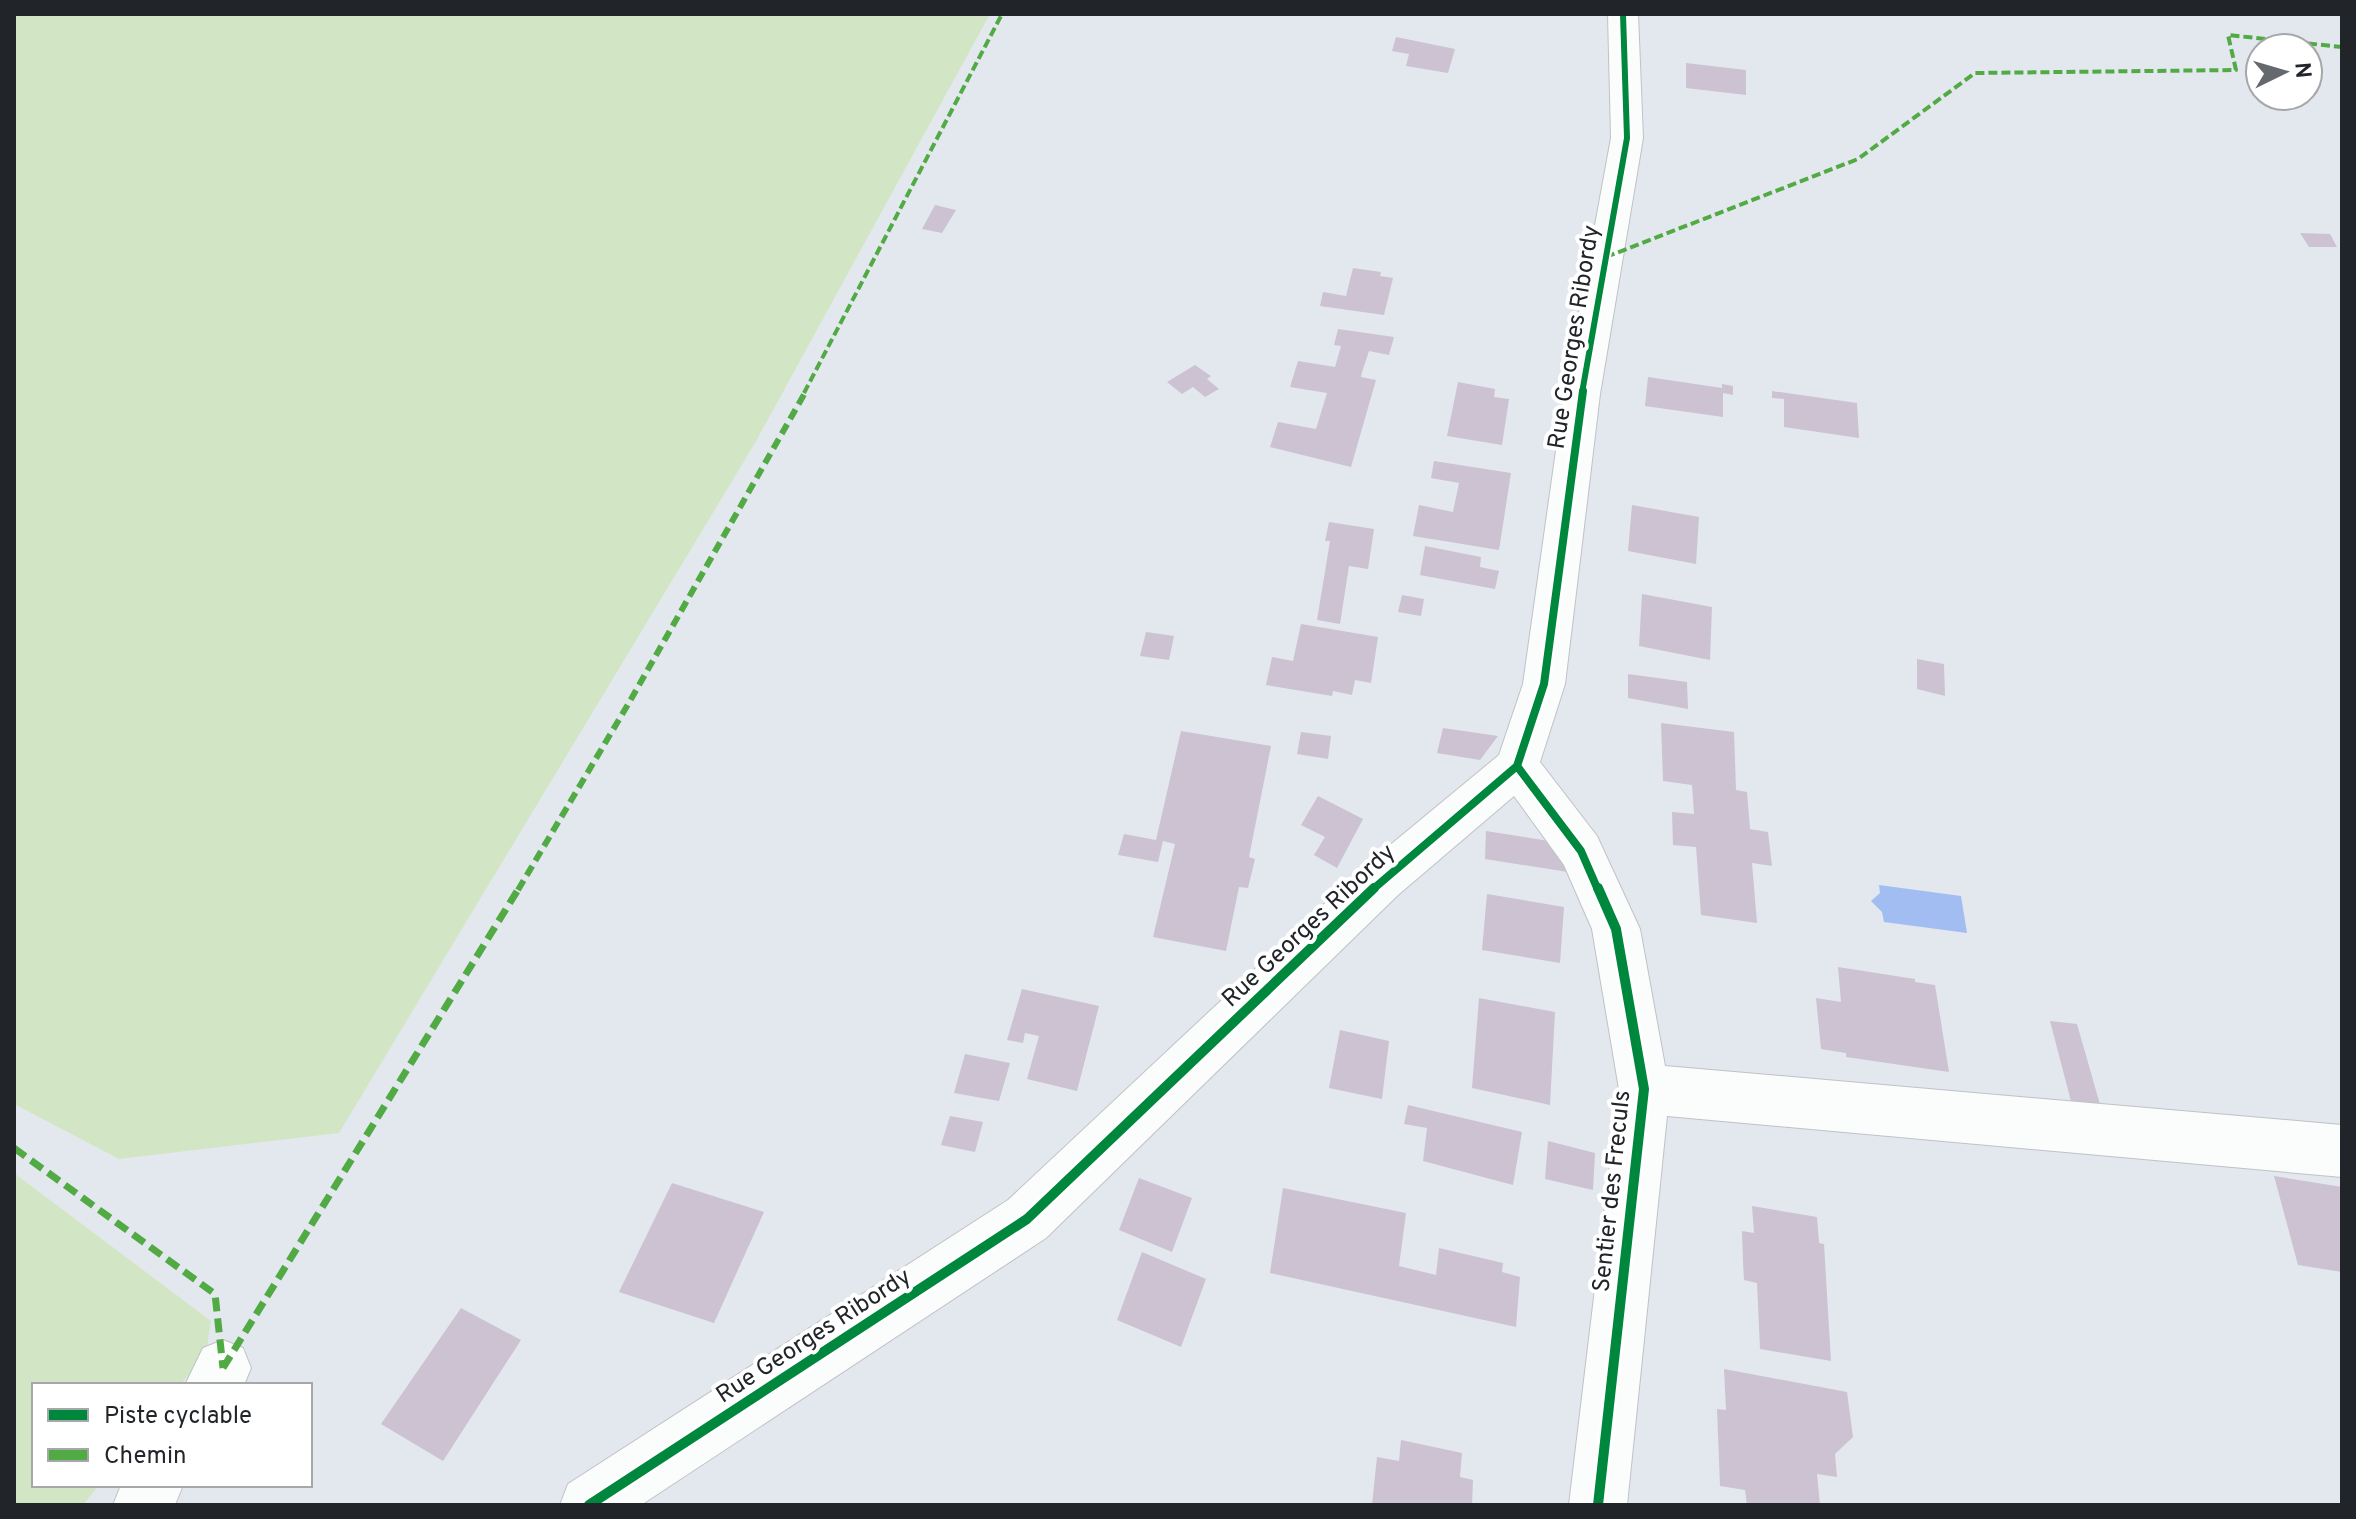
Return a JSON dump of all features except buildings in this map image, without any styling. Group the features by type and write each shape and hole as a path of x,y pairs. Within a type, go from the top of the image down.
{"street":[{"name":"Rue Georges Ribordy","path":"589,1505 1027,1219 1382,880 1517,766 1544,684 1582,394 1627,138 1623,14"},
{"name":"Sentier des Freculs","path":"1517,766 1581,851 1616,929 1644,1089 1598,1505"},
{"path":"1644,1089 2342,1151"},
{"path":"142,1505 153,1487"}],"green space":[{"path":"14,14 990,14 755,443 339,1133 119,1159 14,1104"},
{"path":"14,1173 211,1321 206,1354 182,1383 32,1383 32,1487 97,1487 83,1505 14,1505"}],"water":[{"path":"1879,885 1961,896 1967,933 1884,922 1882,912 1871,901 1880,893"}],"marked path":[{"path":"223,1368 530,869 728,531 914,188 1002,14"},
{"path":"1606,257 1858,159 1975,73 2236,70 2228,35 2342,47"},
{"path":"14,1148 215,1294 223,1368"}],"cycle path":[{"path":"589,1505 1027,1219 1382,880 1517,766 1544,684 1582,394 1627,138 1623,14"},
{"path":"1517,766 1581,851 1616,929 1644,1089 1598,1505"}]}
